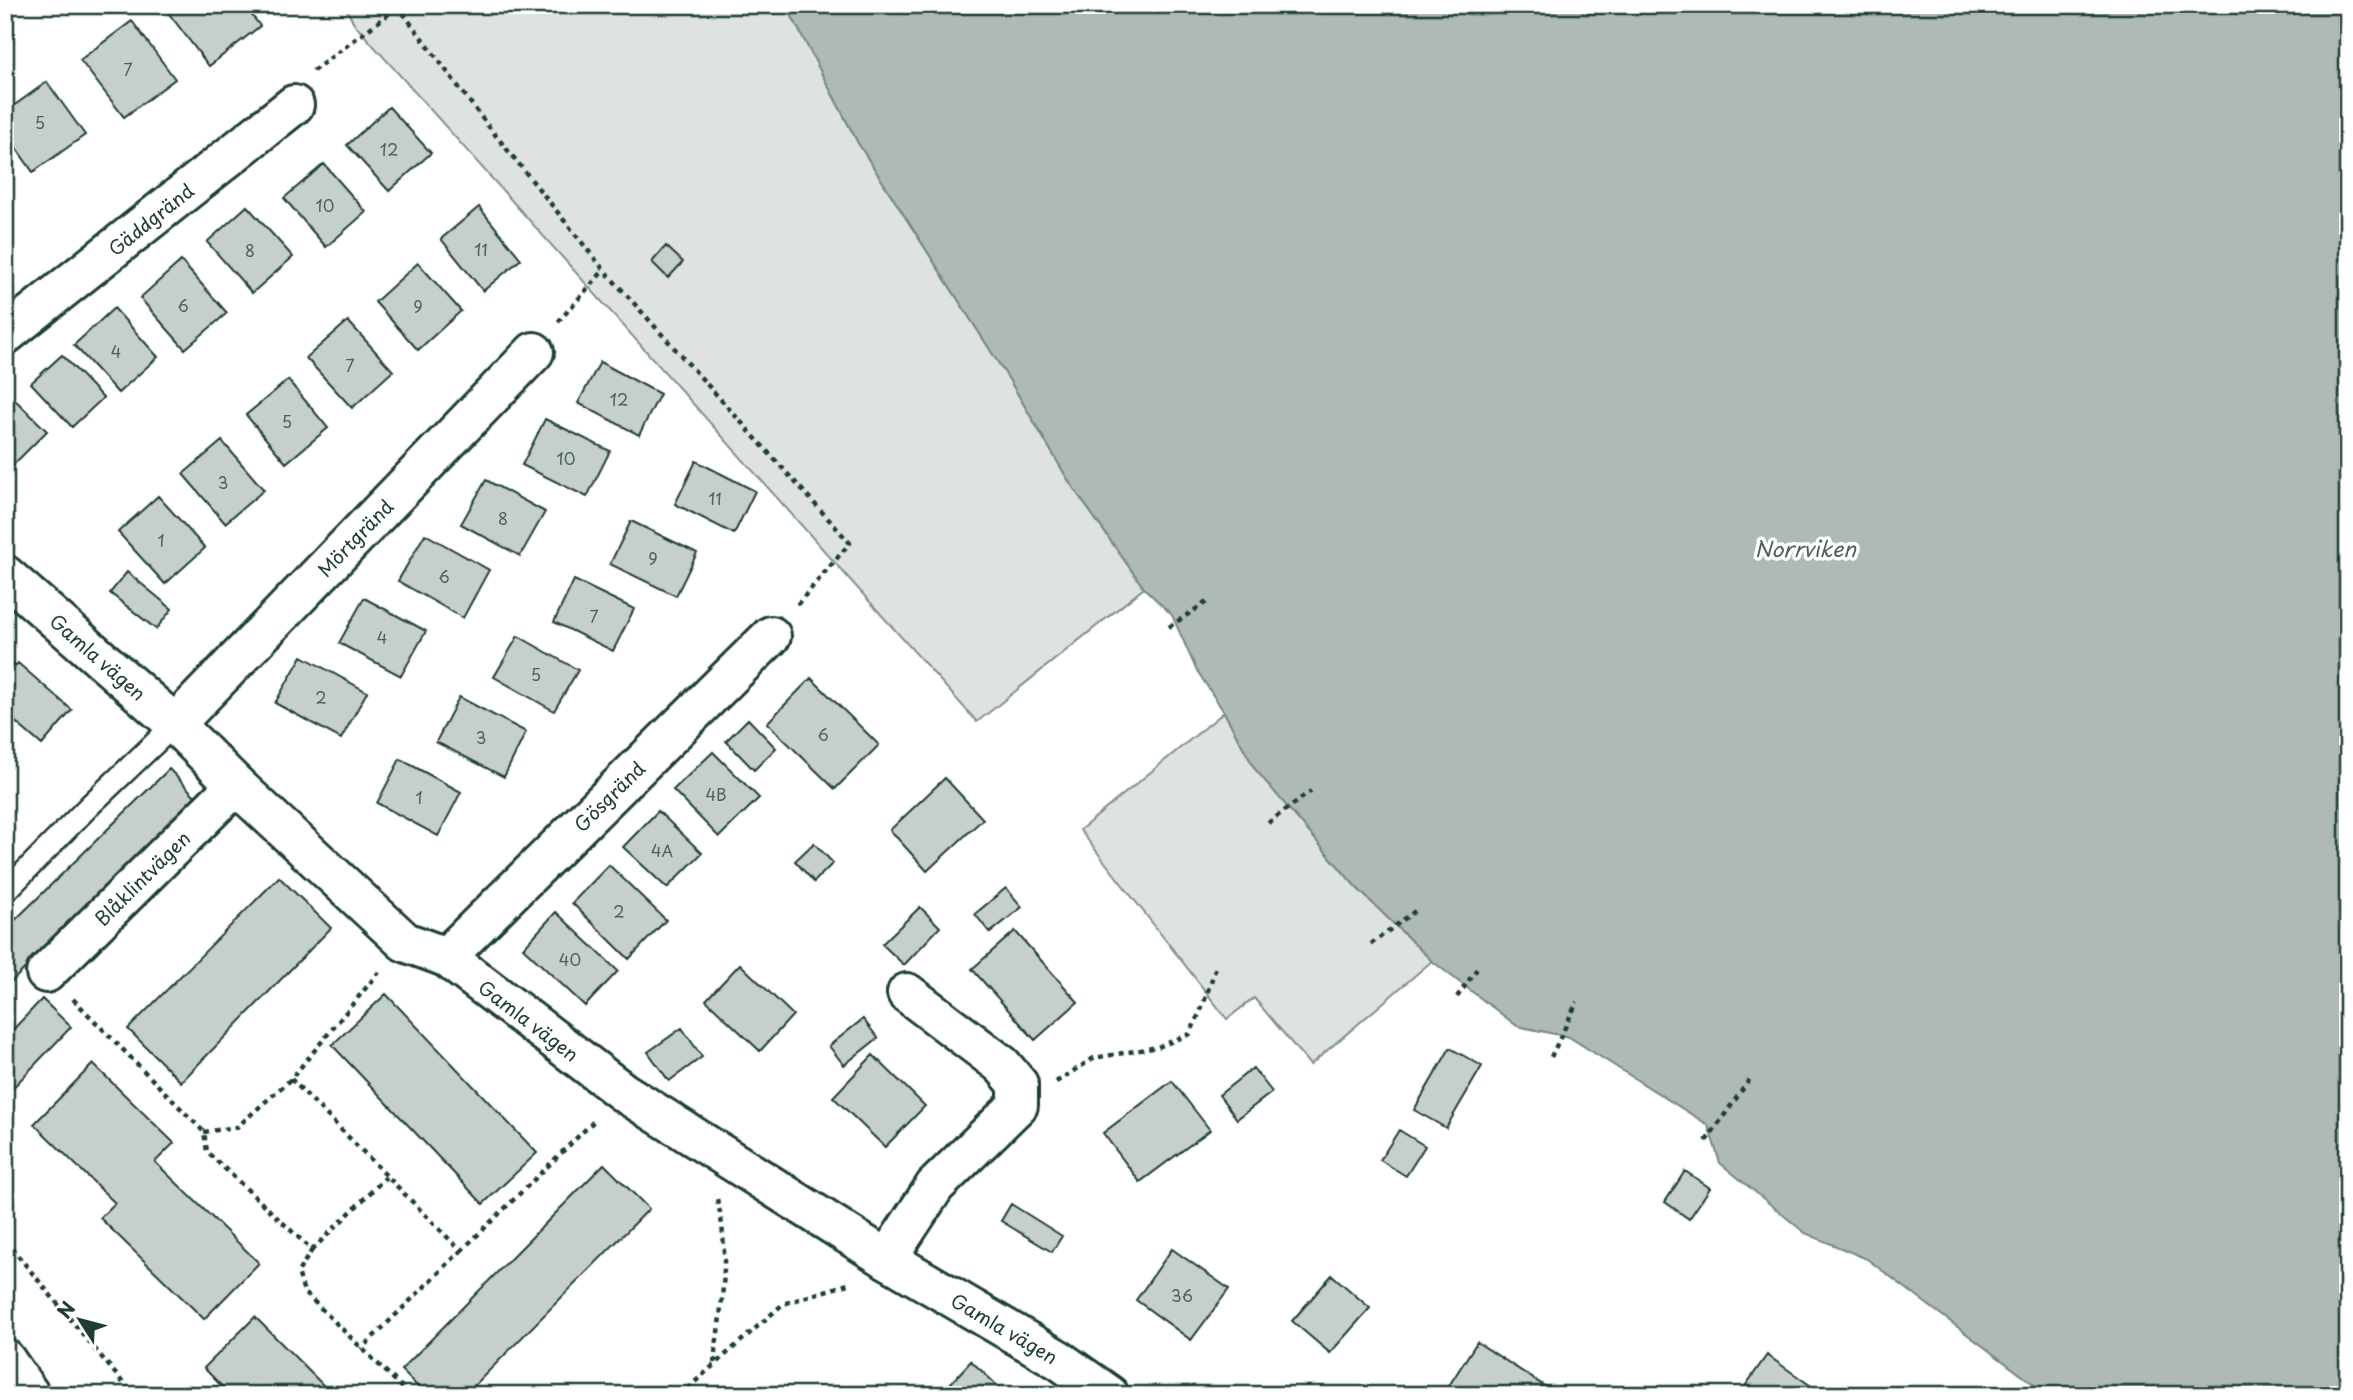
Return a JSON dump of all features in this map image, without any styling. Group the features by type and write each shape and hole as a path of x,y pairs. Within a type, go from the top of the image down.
{"street":[{"name":"Gäddgränd","path":"5,335 294,105"},
{"name":"Mörtgränd","path":"175,724 534,352"},
{"name":"Gamla vägen","path":"5,575 175,724 236,785 405,942 446,957 623,1093 887,1259 1059,1360 1109,1395"},
{"name":"Gösgränd","path":"446,957 771,636"},
{"name":"Blåklintvägen","path":"47,973 236,785"},
{"path":"887,1259 935,1186 1018,1105 1018,1084 1002,1065 907,993"},
{"path":"5,1359 30,1395"}],"lane":[{"path":"5,892 89,806 175,724"}],"path":[{"path":"294,105 313,70 398,6 485,122 604,270 850,543 771,636"},
{"path":"534,352 561,317 604,270"},
{"path":"1169,627 1208,601"},
{"path":"1268,822 1311,791"},
{"path":"1371,944 1419,908"},
{"path":"204,1132 237,1127 291,1079 405,942"},
{"path":"1457,997 1479,966"},
{"path":"1018,1105 1094,1058 1158,1047 1190,1034 1216,967"},
{"path":"47,973 204,1132 207,1152 312,1250"},
{"path":"1551,1057 1577,1002"},
{"path":"1706,1141 1752,1076"},
{"path":"291,1079 461,1251"},
{"path":"362,1349 623,1093"},
{"path":"704,1143 724,1228 725,1266 714,1364"},
{"path":"386,1177 312,1250 298,1272 304,1292 410,1395"},
{"path":"5,1240 133,1395"},
{"path":"680,1395 783,1304 860,1280 887,1259"}],"shaded area":[{"path":"344,5 786,5 858,143 1010,381 1070,483 1144,588 977,722 355,25"},
{"path":"1224,712 1255,769 1356,887 1432,961 1310,1065 1254,998 1227,1019 1080,830"}],"water":[{"name":"Norrviken","path":"786,5 2348,5 2348,1395 2090,1395 2088,1391 2044,1392 1867,1259 1805,1233 1720,1163 1708,1125 1569,1037 1517,1026 1432,961 1356,887 1255,769 1224,712 1196,669 1172,615 1144,588 1070,483 1010,381 858,143"}],"building":[{"path":"244,5 260,26 209,66 164,7"},
{"path":"132,21 175,79 124,117 80,60"},
{"path":"47,82 85,135 33,172 5,132 5,112"},
{"path":"389,107 431,153 389,191 347,145"},
{"path":"324,164 366,212 326,247 284,198"},
{"path":"247,206 293,257 252,293 207,242"},
{"path":"479,207 521,259 483,291 441,239"},
{"path":"666,246 683,262 668,278 652,262"},
{"path":"181,261 227,313 185,349 140,298"},
{"path":"418,263 461,311 418,350 375,302"},
{"path":"114,308 158,357 118,393 74,345"},
{"path":"348,321 393,371 352,408 306,358"},
{"path":"62,355 103,398 72,427 31,383"},
{"path":"600,362 660,394 639,435 578,403"},
{"path":"288,380 328,428 286,463 246,415"},
{"path":"7,392 47,431 11,467 5,461"},
{"path":"545,419 610,451 587,497 522,465"},
{"path":"222,441 264,490 225,523 183,474"},
{"path":"696,461 755,491 734,534 675,504"},
{"path":"486,480 545,512 520,556 461,524"},
{"path":"158,496 205,548 165,584 118,532"},
{"path":"631,521 697,553 676,596 610,564"},
{"path":"425,534 489,570 463,618 398,581"},
{"path":"127,572 172,609 156,629 110,593"},
{"path":"574,580 634,609 613,651 554,622"},
{"path":"364,598 426,631 401,676 339,643"},
{"path":"518,636 578,670 554,711 494,677"},
{"path":"302,656 367,692 341,739 275,703"},
{"path":"5,658 15,666 18,663 72,710 42,745 5,713"},
{"path":"811,678 879,745 835,789 767,723"},
{"path":"459,697 526,732 504,777 436,742"},
{"path":"748,719 776,748 754,770 726,741"},
{"path":"713,752 759,798 719,837 673,790"},
{"path":"400,759 461,792 438,836 377,803"},
{"path":"169,769 198,799 5,988 5,930"},
{"path":"945,778 983,819 927,871 890,830"},
{"path":"658,811 702,853 667,888 623,847"},
{"path":"814,843 833,863 814,882 795,861"},
{"path":"609,865 666,920 629,959 572,903"},
{"path":"279,877 331,928 181,1082 128,1029"},
{"path":"1006,888 1022,907 990,933 975,914"},
{"path":"920,907 940,927 904,965 882,944"},
{"path":"556,912 618,971 585,1006 523,948"},
{"path":"1015,931 1078,1002 1035,1040 972,969"},
{"path":"740,964 793,1015 760,1051 706,1000"},
{"path":"386,994 537,1153 483,1204 332,1045"},
{"path":"42,999 71,1027 5,1096 5,1038"},
{"path":"863,1019 878,1038 844,1065 829,1046"},
{"path":"682,1028 702,1057 669,1081 648,1052"},
{"path":"1450,1048 1482,1066 1446,1128 1414,1110"},
{"path":"873,1055 925,1106 885,1147 833,1097"},
{"path":"93,1064 174,1143 155,1162 259,1263 204,1319 100,1218 115,1203 34,1124"},
{"path":"1253,1068 1272,1092 1237,1119 1219,1095"},
{"path":"1172,1081 1210,1130 1140,1182 1103,1133"},
{"path":"1399,1130 1425,1146 1406,1176 1380,1160"},
{"path":"604,1164 649,1209 465,1395 426,1395 401,1370"},
{"path":"1685,1171 1710,1188 1689,1219 1665,1202"},
{"path":"1011,1204 1062,1236 1052,1252 1001,1221"},
{"path":"1172,1249 1229,1289 1191,1340 1136,1300"},
{"path":"1332,1275 1370,1308 1330,1353 1292,1321"},
{"path":"255,1317 333,1395 230,1395 204,1368"},
{"path":"1477,1342 1558,1395 1443,1395"},
{"path":"1767,1355 1824,1395 1739,1395"},
{"path":"971,1361 1001,1389 995,1395 940,1395"}]}
